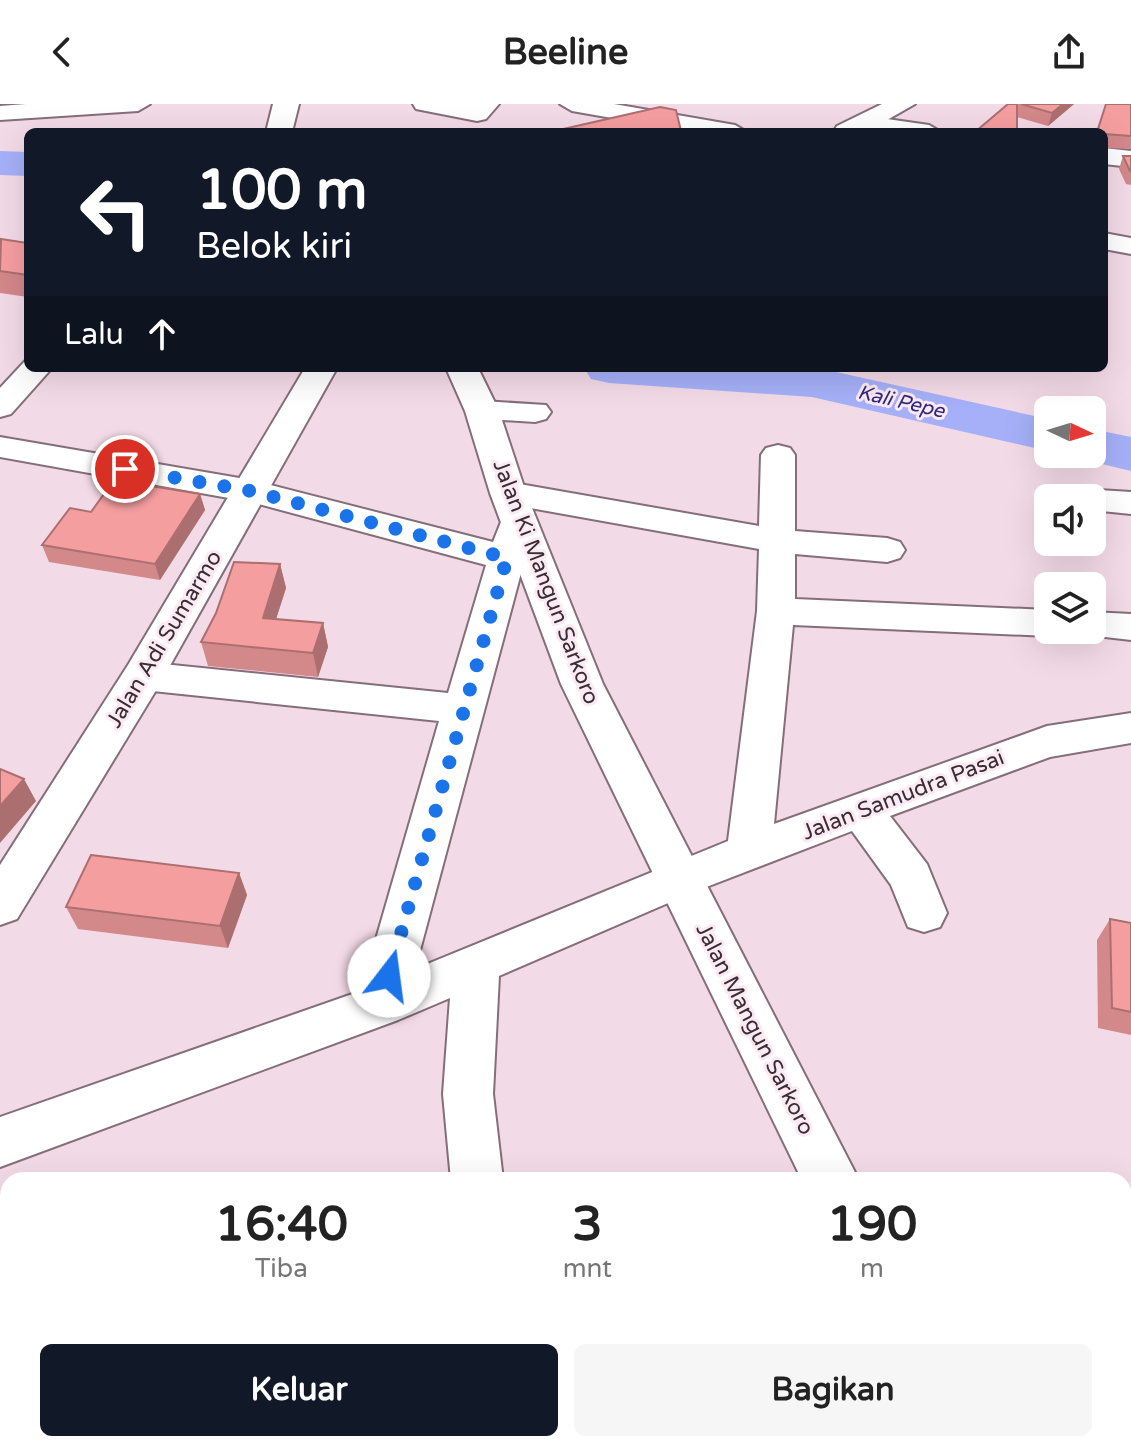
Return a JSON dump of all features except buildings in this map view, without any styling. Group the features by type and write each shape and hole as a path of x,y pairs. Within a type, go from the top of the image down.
{"main road":[{"path":"856,127 902,104"},
{"path":"283,128 301,109"},
{"name":"Jalan Adi Sumarmo","path":"0,905 143,676 319,372"},
{"name":"Jalan Ki Mangun Sarkoro","path":"464,372 482,411 512,506 582,684 680,878"},
{"name":"Jalan Mangun Sarkoro","path":"680,878 827,1172"}],"street":[{"path":"0,113 138,104"},
{"path":"425,104 477,114 487,104"},
{"path":"585,105 713,128"},
{"path":"1108,156 1131,159"},
{"path":"1108,242 1131,246"},
{"path":"0,407 32,372"},
{"path":"482,411 535,412"},
{"path":"0,447 251,491 507,558"},
{"path":"749,853 776,611 778,455"},
{"path":"381,1005 507,558 512,506 777,541 887,550"},
{"path":"776,611 1034,622"},
{"path":"1106,626 1131,627"},
{"path":"143,676 463,709"},
{"name":"Jalan Samudra Pasai","path":"0,1142 381,1005 680,878 1047,742 1131,728"},
{"path":"862,811 911,877 924,913"},
{"path":"476,966 468,1094 476,1172"}],"waterway":[{"name":"Kali Pepe","path":"0,163 24,164"},
{"name":"Kali Pepe","path":"667,372 812,382 1034,432"},
{"name":"Kali Pepe","path":"1106,448 1131,454"}],"route":[{"path":"125,469 251,491 507,558 389,976"}]}
